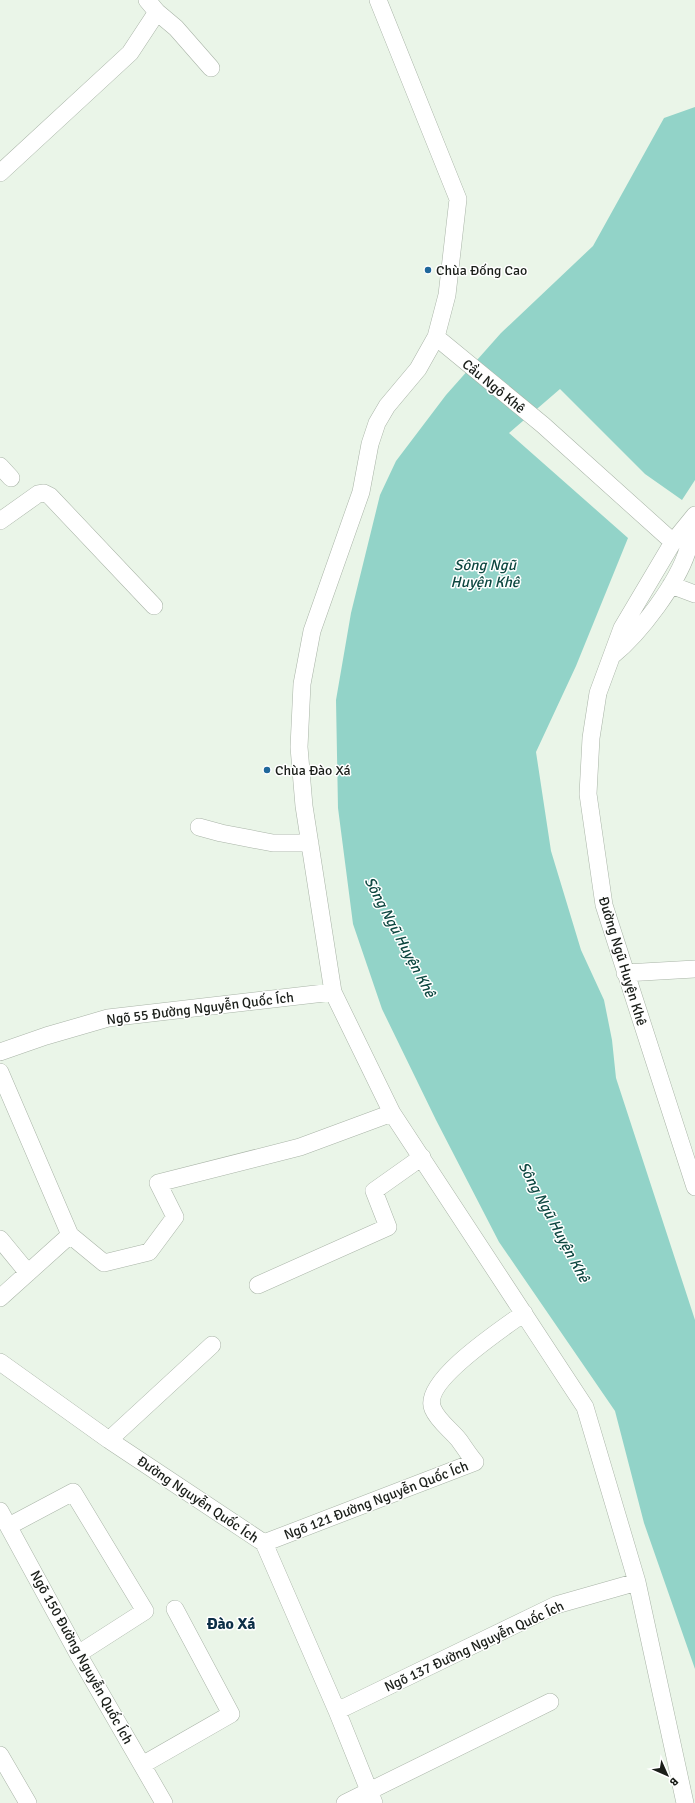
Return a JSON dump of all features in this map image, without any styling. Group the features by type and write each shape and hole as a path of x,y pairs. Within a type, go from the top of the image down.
{"street":[{"path":"378,0 458,198 448,294 441,342 387,406 377,423 370,444 361,492 312,631 302,684 299,746 310,843 333,992 392,1113 585,1407 592,1425 637,1582 685,1803"},
{"path":"0,173 130,53 152,6 176,28 211,68"},
{"name":"Cầu Ngô Khê","path":"441,342 543,425 673,542"},
{"path":"0,466 11,478"},
{"path":"0,521 38,494 44,493 50,496 154,606"},
{"path":"612,656 629,641 671,585 693,535 695,516"},
{"name":"Đường Ngũ Huyện Khê","path":"695,516 673,542 622,628 598,693 591,738 588,794 604,905 625,973 691,1161 695,1186"},
{"path":"671,585 695,594"},
{"path":"199,827 272,843 310,843"},
{"path":"625,973 695,969"},
{"name":"Ngõ 55 Đường Nguyễn Quốc Ích","path":"0,1052 46,1036 108,1018 333,992"},
{"path":"0,1072 70,1235 104,1263 149,1252 175,1217 158,1183 300,1147 392,1113"},
{"path":"258,1284 388,1227 374,1191 422,1157"},
{"path":"0,1298 70,1235"},
{"path":"0,1239 28,1273"},
{"name":"Ngõ 121 Đường Nguyễn Quốc Ích","path":"264,1543 475,1462 458,1439 432,1409 432,1400 435,1390 460,1361 524,1313"},
{"path":"109,1440 212,1345"},
{"name":"Đường Nguyễn Quốc Ích","path":"0,1362 109,1440 264,1543 337,1711 372,1797"},
{"path":"10,1526 73,1492 145,1611 78,1654"},
{"name":"Ngõ 150 Đường Nguyễn Quốc Ích","path":"0,1511 10,1526 78,1654 164,1803"},
{"name":"Ngõ 137 Đường Nguyễn Quốc Ích","path":"337,1711 556,1605 637,1582"},
{"path":"142,1765 231,1714 175,1609"},
{"path":"345,1803 372,1797 550,1702"},
{"path":"0,1756 28,1803"}],"water":[{"name":"Sông Ngũ Huyện Khê","path":"695,107 695,480 682,500 645,474 560,389 509,433 628,538 576,666 536,752 551,851 581,950 604,1000 612,1040 616,1078 695,1320 695,1669 644,1523 615,1411 499,1242 436,1120 382,1009 353,924 338,808 336,700 351,613 380,495 396,461 446,395 501,333 593,246 664,118"}],"place":[{"name":"Chùa Đống Cao","path":"428,270"},
{"name":"Chùa Đào Xá","path":"267,770"}],"district":[{"name":"Đào Xá","path":"231,1623"}]}
